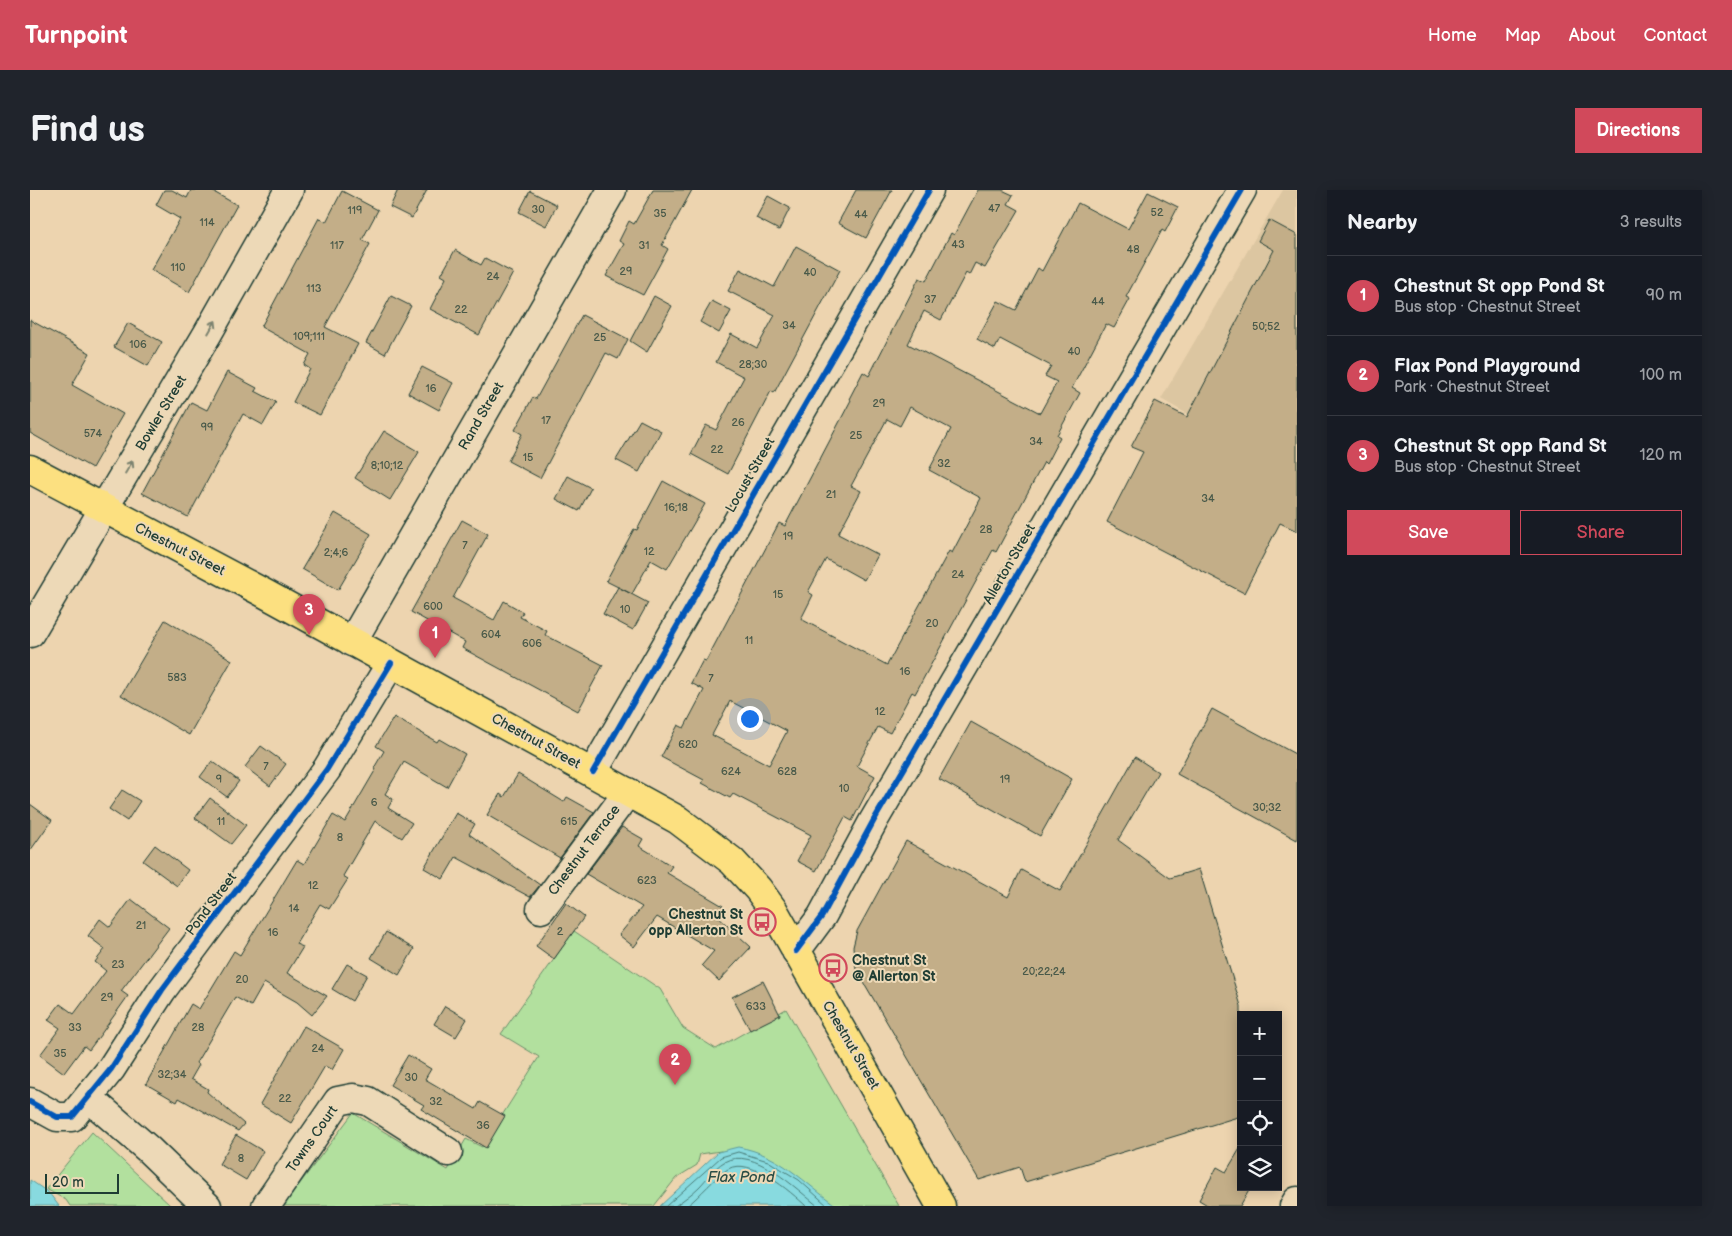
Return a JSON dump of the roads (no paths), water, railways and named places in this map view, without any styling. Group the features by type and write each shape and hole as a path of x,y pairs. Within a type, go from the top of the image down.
{"main road":[{"name":"Chestnut Street","path":"30,469 195,555 593,772 678,820 732,861 758,889 774,912 941,1206"}],"street":[{"name":"Bowler Street","path":"30,633 208,334 289,190"},
{"name":"Rand Street","path":"352,642 612,190"},
{"name":"Locust Street","path":"593,772 929,190"},
{"name":"Allerton Street","path":"796,951 822,916 874,820 1242,190"},
{"name":"Pond Street","path":"30,1102 57,1117 72,1118 89,1098 111,1069 162,990 327,769 390,663"},
{"name":"Chestnut Terrace","path":"541,909 628,792"},
{"path":"89,1098 148,1149 206,1206"},
{"name":"Towns Court","path":"266,1206 338,1101 353,1098 368,1101 448,1152"},
{"path":"1294,1206 1297,1201"}],"water":[{"name":"Flax Pond","path":"738,1147 767,1156 791,1170 837,1206 660,1206 718,1152"},
{"path":"30,1180 49,1193 59,1206 30,1206"}],"place":[{"name":"Chestnut St opp Rand St","path":"309,635"},
{"name":"Chestnut St opp Pond St","path":"435,658"},
{"name":"Chestnut St opp Allerton St","path":"762,922"},
{"name":"Chestnut St @ Allerton St","path":"833,968"},
{"name":"Flax Pond Playground","path":"675,1085"}]}
